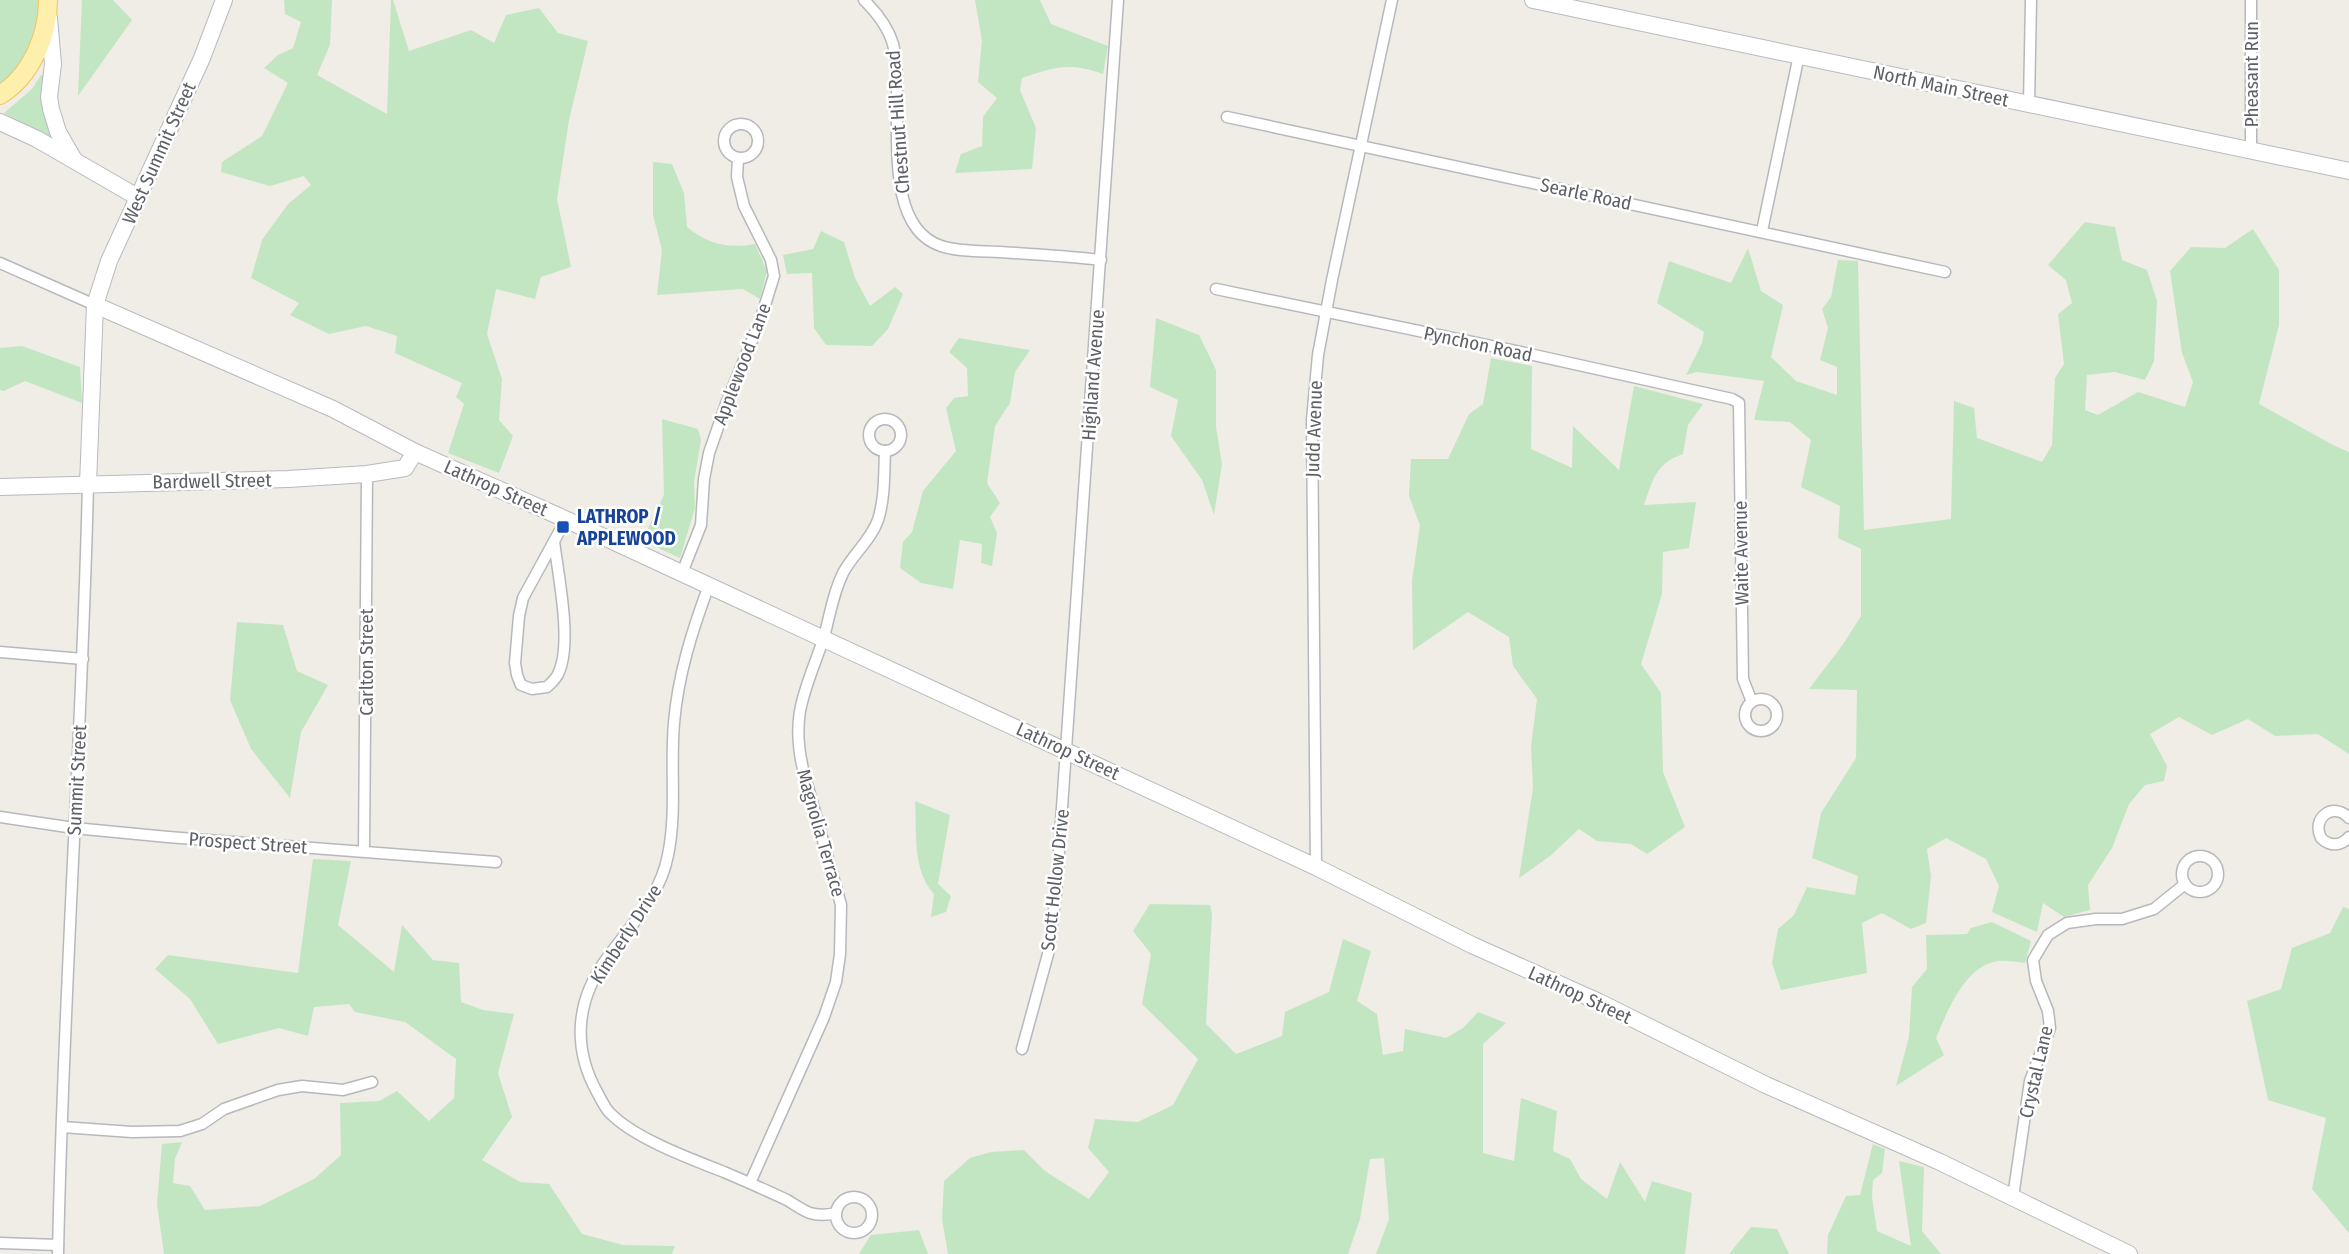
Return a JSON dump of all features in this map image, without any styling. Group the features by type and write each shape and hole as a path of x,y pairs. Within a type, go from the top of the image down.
{"main road":[{"path":"0,95 16,82 29,65 43,36 48,6"}],"street":[{"name":"West Summit Street","path":"95,305 109,261 202,58 224,0"},
{"name":"Chestnut Hill Road","path":"864,0 886,28 893,44 899,172 904,204 924,236 941,246 966,250 1101,260"},
{"name":"Highland Avenue","path":"1067,750 1118,0"},
{"name":"Judd Avenue","path":"1316,867 1312,420 1315,376 1325,313 1392,0"},
{"name":"North Main Street","path":"1534,0 2349,171"},
{"path":"2029,104 2031,0"},
{"name":"Pheasant Run","path":"2250,149 2251,0"},
{"path":"48,6 53,64 49,97 51,109 58,132 74,160"},
{"path":"1762,231 1799,55"},
{"name":"Searle Road","path":"1227,117 1945,272"},
{"path":"0,122 26,133 139,198"},
{"name":"Applewood Lane","path":"682,573 701,525 709,453 760,321 774,276 771,261 744,205 737,177 738,158"},
{"name":"Lathrop Street","path":"0,263 333,409 415,452 1067,750 1316,867 1472,945 1599,1002 1763,1084 1940,1162 2129,1254"},
{"name":"Pynchon Road","path":"1216,289 1525,353 1732,399 1739,403"},
{"name":"Summit Street","path":"58,1249 95,305"},
{"name":"Waite Avenue","path":"1739,403 1743,680 1752,702"},
{"name":"Magnolia Terrace","path":"750,1183 824,1017 836,982 842,921 838,886 825,853 798,748 800,706 838,582 872,532 879,516 885,451"},
{"name":"Bardwell Street","path":"0,487 288,479 367,474 405,468 415,452"},
{"name":"Carlton Street","path":"363,850 367,474"},
{"path":"554,541 555,564 564,609 560,668 558,675 547,687 532,689 519,682 516,663 519,616 523,597 565,521"},
{"name":"Kimberly Drive","path":"709,585 678,681 671,838 664,875 654,896 593,981 583,1009 580,1035 586,1073 610,1114 664,1147 750,1183 811,1213 824,1216 836,1213"},
{"path":"0,652 83,659"},
{"name":"Scott Hollow Drive","path":"1022,1049 1053,926 1067,750"},
{"path":"2349,818 2340,811 2331,811 2320,818 2318,827 2321,838 2331,844 2343,843 2349,837"},
{"name":"Prospect Street","path":"0,817 74,828 496,862"},
{"name":"Crystal Lane","path":"2012,1197 2030,1081 2050,1028 2048,1011 2036,981 2033,960 2048,935 2067,923 2122,919 2154,909 2186,884"},
{"path":"62,1126 132,1132 180,1131 202,1124 224,1109 278,1090 302,1086 343,1090 372,1082"},
{"path":"0,1243 58,1249"}],"green space":[{"path":"0,0 42,0 30,46 18,67 0,84"},
{"path":"82,0 113,0 132,20 78,96"},
{"path":"284,0 332,0 330,45 317,75 387,114 391,0 409,51 471,30 494,43 506,15 539,8 558,33 588,41 569,120 557,199 571,267 541,277 535,299 496,289 487,334 502,379 499,420 513,436 499,473 448,453 464,404 456,397 462,383 395,353 397,336 366,326 329,334 290,315 299,303 251,278 262,240 288,204 311,185 304,176 270,186 221,172 222,162 262,136 288,83 264,68 278,55 293,48 301,22 285,14"},
{"path":"975,0 1040,0 1051,24 1108,46 1103,74 1081,68 1062,67 1022,78 1020,90 1036,128 1032,169 955,173 961,154 982,146 983,117 997,98 978,82 982,41"},
{"path":"41,75 45,76 58,143 4,113 32,89"},
{"path":"653,162 672,164 684,193 687,227 702,238 719,244 755,244 767,271 760,299 743,289 657,295 662,250 653,215"},
{"path":"2085,222 2115,227 2122,260 2147,270 2157,301 2154,361 2145,380 2115,372 2087,375 2085,410 2098,415 2138,392 2185,407 2193,382 2182,353 2170,271 2191,247 2225,248 2253,229 2279,270 2279,325 2259,404 2349,452 2349,754 2318,734 2275,736 2248,719 2212,735 2179,717 2150,734 2167,766 2164,781 2145,785 2129,804 2112,848 2088,885 2090,910 2064,917 2043,903 2037,932 1992,912 1999,886 1986,859 1946,838 1927,849 1931,876 1926,923 1911,929 1882,913 1862,923 1867,973 1781,990 1772,963 1778,929 1794,915 1807,887 1855,895 1858,876 1812,858 1821,813 1856,758 1857,690 1809,689 1861,616 1861,549 1838,538 1840,506 1801,487 1811,440 1790,422 1754,420 1764,381 1697,372 1686,375 1702,343 1704,332 1657,303 1669,261 1731,283 1748,248 1761,291 1783,305 1771,357 1796,381 1837,395 1837,367 1820,360 1828,328 1822,309 1831,297 1838,260 1858,261 1864,530 1951,519 1954,401 1974,408 1977,438 2042,462 2052,445 2055,378 2064,364 2058,314 2072,303 2066,280 2048,265"},
{"path":"821,231 844,242 855,278 870,306 895,287 903,294 888,329 872,346 826,345 814,328 812,273 787,274 783,255 813,249"},
{"path":"1156,318 1199,335 1216,370 1216,427 1222,464 1214,515 1202,480 1171,436 1178,400 1150,387"},
{"path":"959,338 1030,350 1015,372 1010,403 995,426 987,483 1000,503 990,517 997,533 992,566 981,563 982,544 960,540 953,589 921,583 900,568 903,542 912,532 923,491 956,451 946,408 954,398 968,396 967,368 949,352"},
{"path":"22,346 80,367 82,403 25,381 4,391 0,390 0,348"},
{"path":"1491,358 1532,366 1531,449 1572,468 1573,426 1619,470 1634,386 1703,404 1688,425 1683,454 1666,463 1656,474 1644,505 1696,502 1689,548 1663,552 1662,594 1641,664 1661,693 1663,772 1685,827 1647,854 1631,844 1597,841 1579,829 1550,856 1519,878 1533,788 1531,746 1537,699 1513,666 1509,637 1468,612 1413,650 1412,581 1420,525 1409,496 1411,459 1448,459 1469,414 1483,404"},
{"path":"662,419 698,429 701,440 694,482 695,508 680,558 642,541 664,495"},
{"path":"237,622 283,625 297,671 328,685 301,732 290,798 251,749 230,700"},
{"path":"915,801 950,815 938,884 951,896 946,912 931,917 934,894 922,874 919,862"},
{"path":"313,859 351,861 338,925 394,972 402,925 433,960 459,963 461,1002 483,1010 514,1014 498,1073 512,1117 482,1160 520,1182 549,1184 582,1234 623,1245 675,1246 672,1254 164,1254 157,1204 162,1144 182,1142 175,1159 173,1183 190,1186 205,1210 260,1206 314,1179 341,1155 340,1103 379,1101 397,1091 429,1121 454,1098 456,1059 405,1022 355,1012 349,1004 314,1007 308,1036 279,1028 218,1044 190,999 155,969 168,955 298,973"},
{"path":"1150,904 1210,905 1212,914 1206,1024 1236,1054 1282,1036 1285,1012 1329,992 1343,939 1371,951 1357,1001 1377,1014 1383,1055 1403,1051 1405,1029 1446,1038 1463,1028 1478,1012 1506,1023 1483,1044 1483,1153 1514,1161 1521,1098 1557,1111 1553,1151 1570,1159 1581,1179 1607,1199 1620,1162 1645,1202 1652,1181 1692,1193 1685,1254 1376,1254 1389,1219 1384,1158 1370,1159 1360,1219 1348,1254 948,1254 942,1219 944,1181 970,1158 991,1152 1024,1150 1045,1171 1089,1199 1109,1172 1088,1148 1095,1119 1138,1122 1173,1105 1198,1059 1142,1004 1151,954 1133,931"},
{"path":"2343,907 2349,909 2349,1233 2312,1189 2326,1118 2268,1100 2247,1001 2281,989 2292,948 2330,933"},
{"path":"1992,922 2031,941 2025,963 1997,961 1975,972 1958,992 1936,1038 1944,1055 1896,1086 1909,1037 1912,987 1927,969 1926,935 1967,934 1971,928"},
{"path":"1873,1144 1885,1149 1882,1173 1873,1180 1872,1197 1877,1231 1911,1246 1899,1161 1924,1167 1922,1231 1941,1254 1827,1254 1828,1235 1846,1196 1860,1195"},
{"path":"1751,1227 1777,1229 1789,1254 1729,1254"},
{"path":"919,1230 928,1254 859,1254 871,1235"}],"place":[{"name":"LATHROP / APPLEWOOD","path":"563,527"}]}
